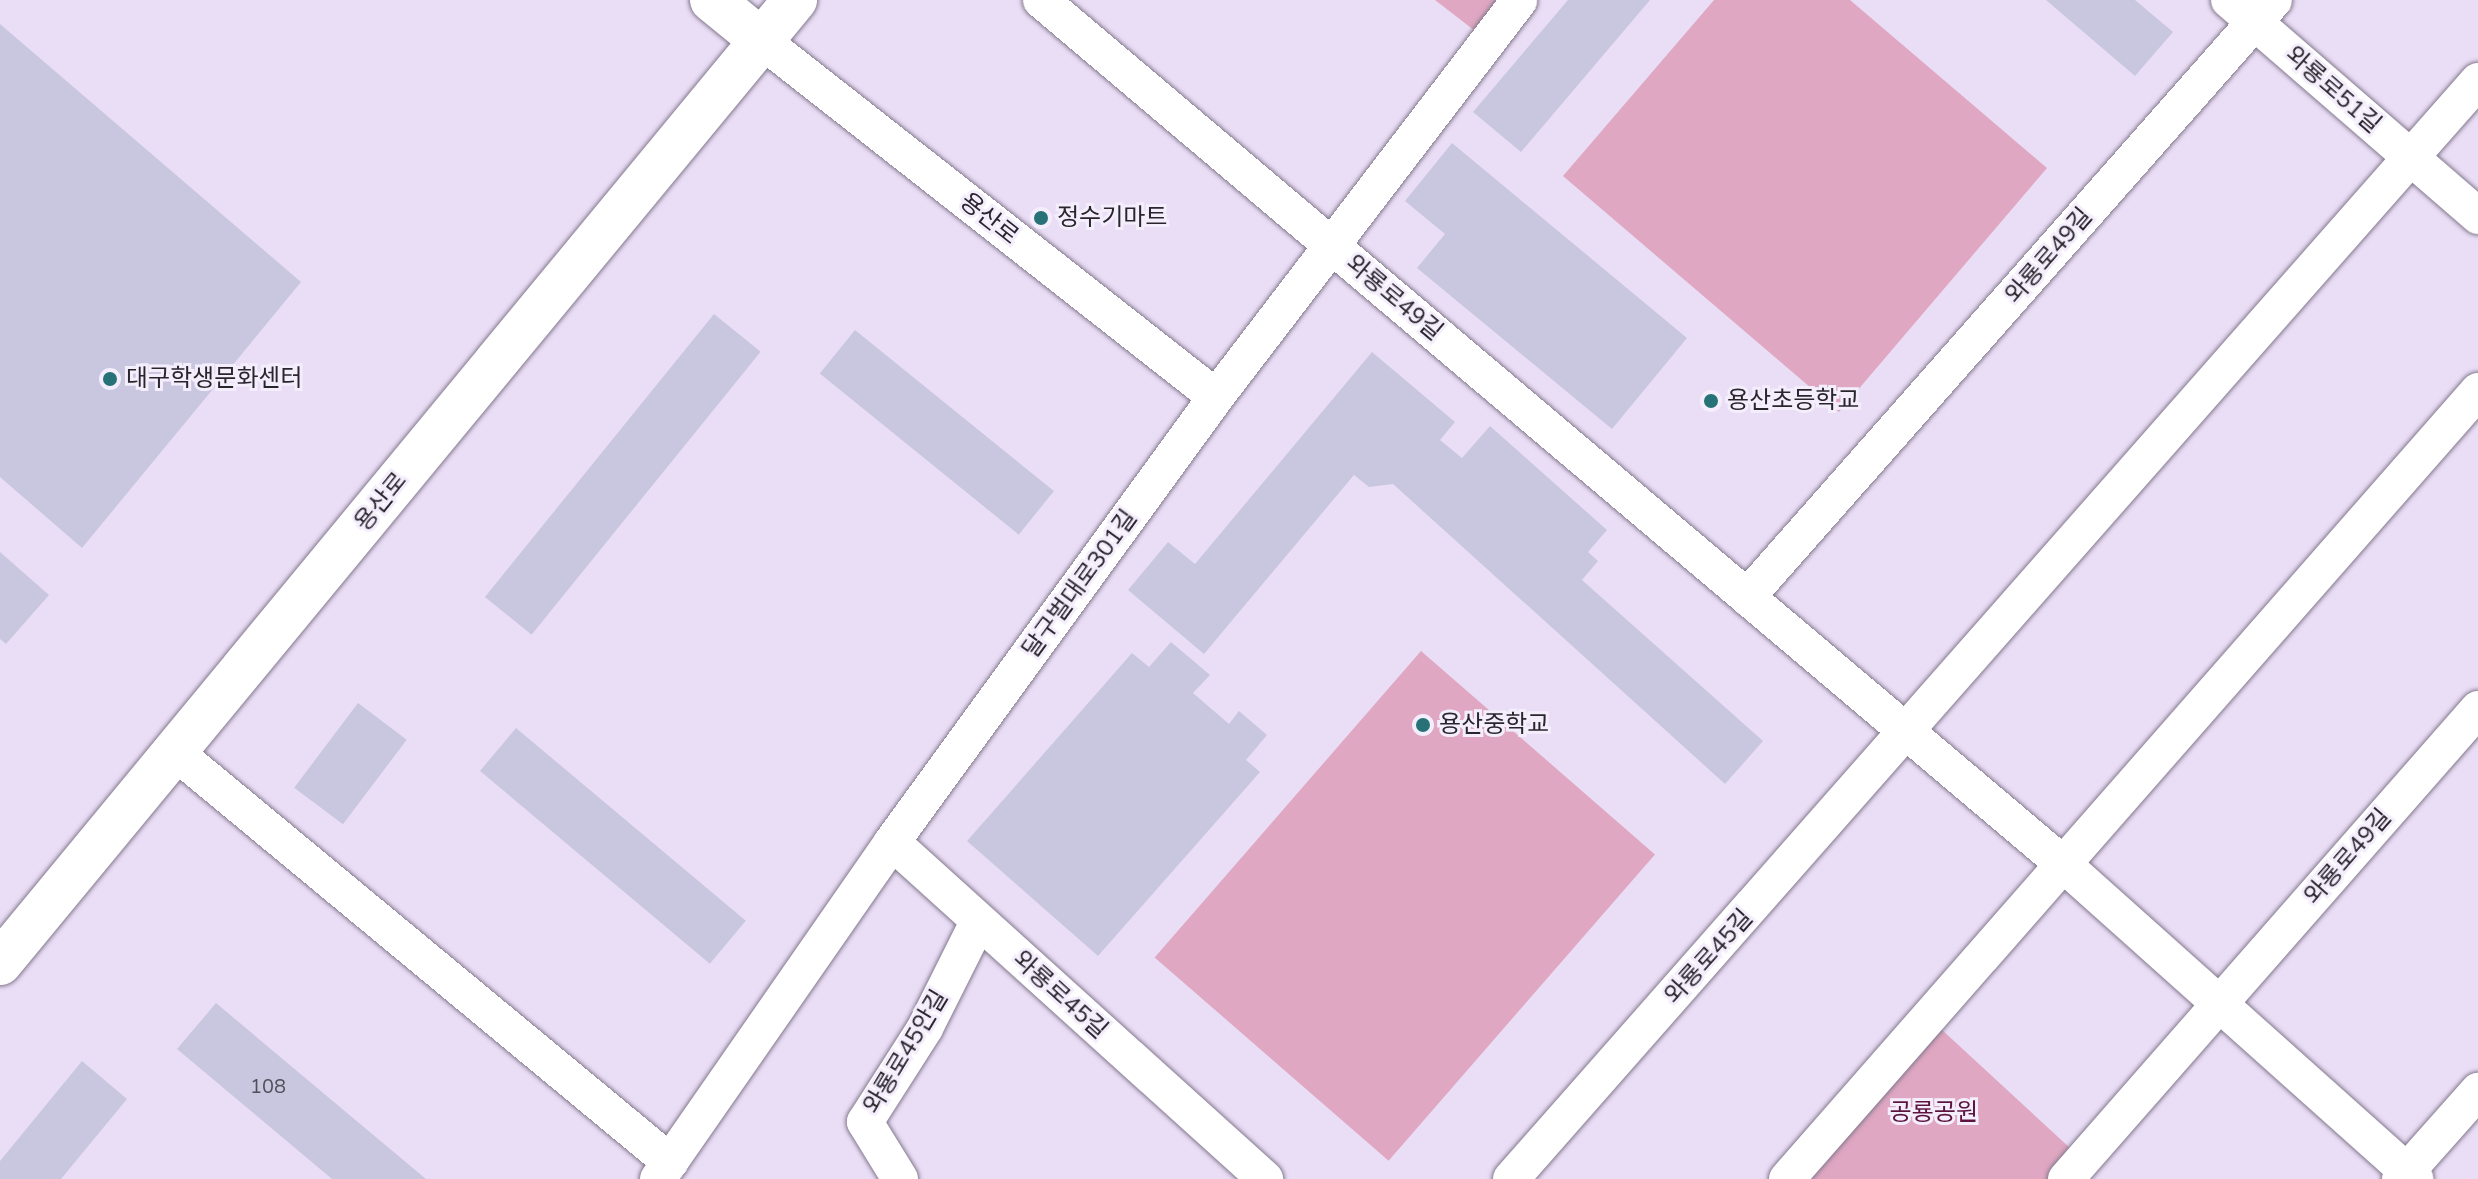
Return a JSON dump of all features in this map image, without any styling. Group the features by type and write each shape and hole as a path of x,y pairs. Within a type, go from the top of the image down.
{"main road":[{"path":"712,0 761,40"},
{"name":"용산로","path":"2,957 175,752 795,0"}],"street":[{"name":"와룡로49길","path":"1041,0 2062,863 2407,1177"},
{"name":"달구벌대로301길","path":"664,1170 892,842 1216,397 1519,0"},
{"name":"와룡로49길","path":"1747,597 2253,7"},
{"name":"와룡로51길","path":"2253,7 2411,158 2478,216"},
{"name":"용산로","path":"761,40 1216,397"},
{"path":"1908,735 2478,81"},
{"path":"1787,1179 2478,391"},
{"name":"와룡로49길","path":"2218,1006 2478,709"},
{"name":"와룡로45길","path":"1511,1179 1908,735"},
{"path":"175,752 664,1170"},
{"name":"와룡로45길","path":"892,842 1252,1175"},
{"name":"와룡로45안길","path":"900,1179 865,1122 925,1028 978,922"},
{"path":"2066,1179 2218,1006"},
{"path":"2407,1177 2478,1091"}],"green space":[{"path":"1435,0 1505,0 1479,34"},
{"path":"1714,0 1850,0 2047,168 1839,412 1563,176"},
{"path":"1421,651 1655,854 1389,1161 1155,957"},
{"name":"공룡공원","path":"1928,1017 2083,1160 2066,1179 1787,1179"}],"building":[{"path":"1568,0 1650,0 1521,152 1473,112"},
{"path":"2046,0 2135,0 2173,32 2135,76"},
{"name":"대구학생문화센터","path":"0,24 301,282 82,548 0,477"},
{"path":"1452,143 1687,338 1612,429 1417,268 1445,234 1405,201"},
{"path":"714,314 761,352 532,635 485,597"},
{"path":"855,330 1054,491 1019,535 820,374"},
{"path":"1372,352 1455,422 1440,440 1462,458 1490,426 1607,530 1588,552 1598,561 1582,580 1763,741 1725,784 1393,484 1369,487 1354,475 1204,654 1128,590 1168,542 1195,564"},
{"path":"0,552 49,595 6,644 0,639"},
{"path":"1171,642 1210,675 1193,693 1229,724 1239,711 1267,735 1246,760 1260,772 1098,956 967,841 1132,653 1149,667"},
{"path":"358,703 407,740 343,824 294,788"},
{"path":"516,728 746,921 710,964 480,771"},
{"path":"216,1003 426,1179 332,1179 177,1049"},
{"path":"82,1061 127,1099 61,1179 0,1179 0,1161"}],"place":[{"name":"정수기마트","path":"1041,218"},
{"name":"대구학생문화센터","path":"110,379"},
{"name":"용산초등학교","path":"1711,401"},
{"name":"용산중학교","path":"1423,725"}]}
